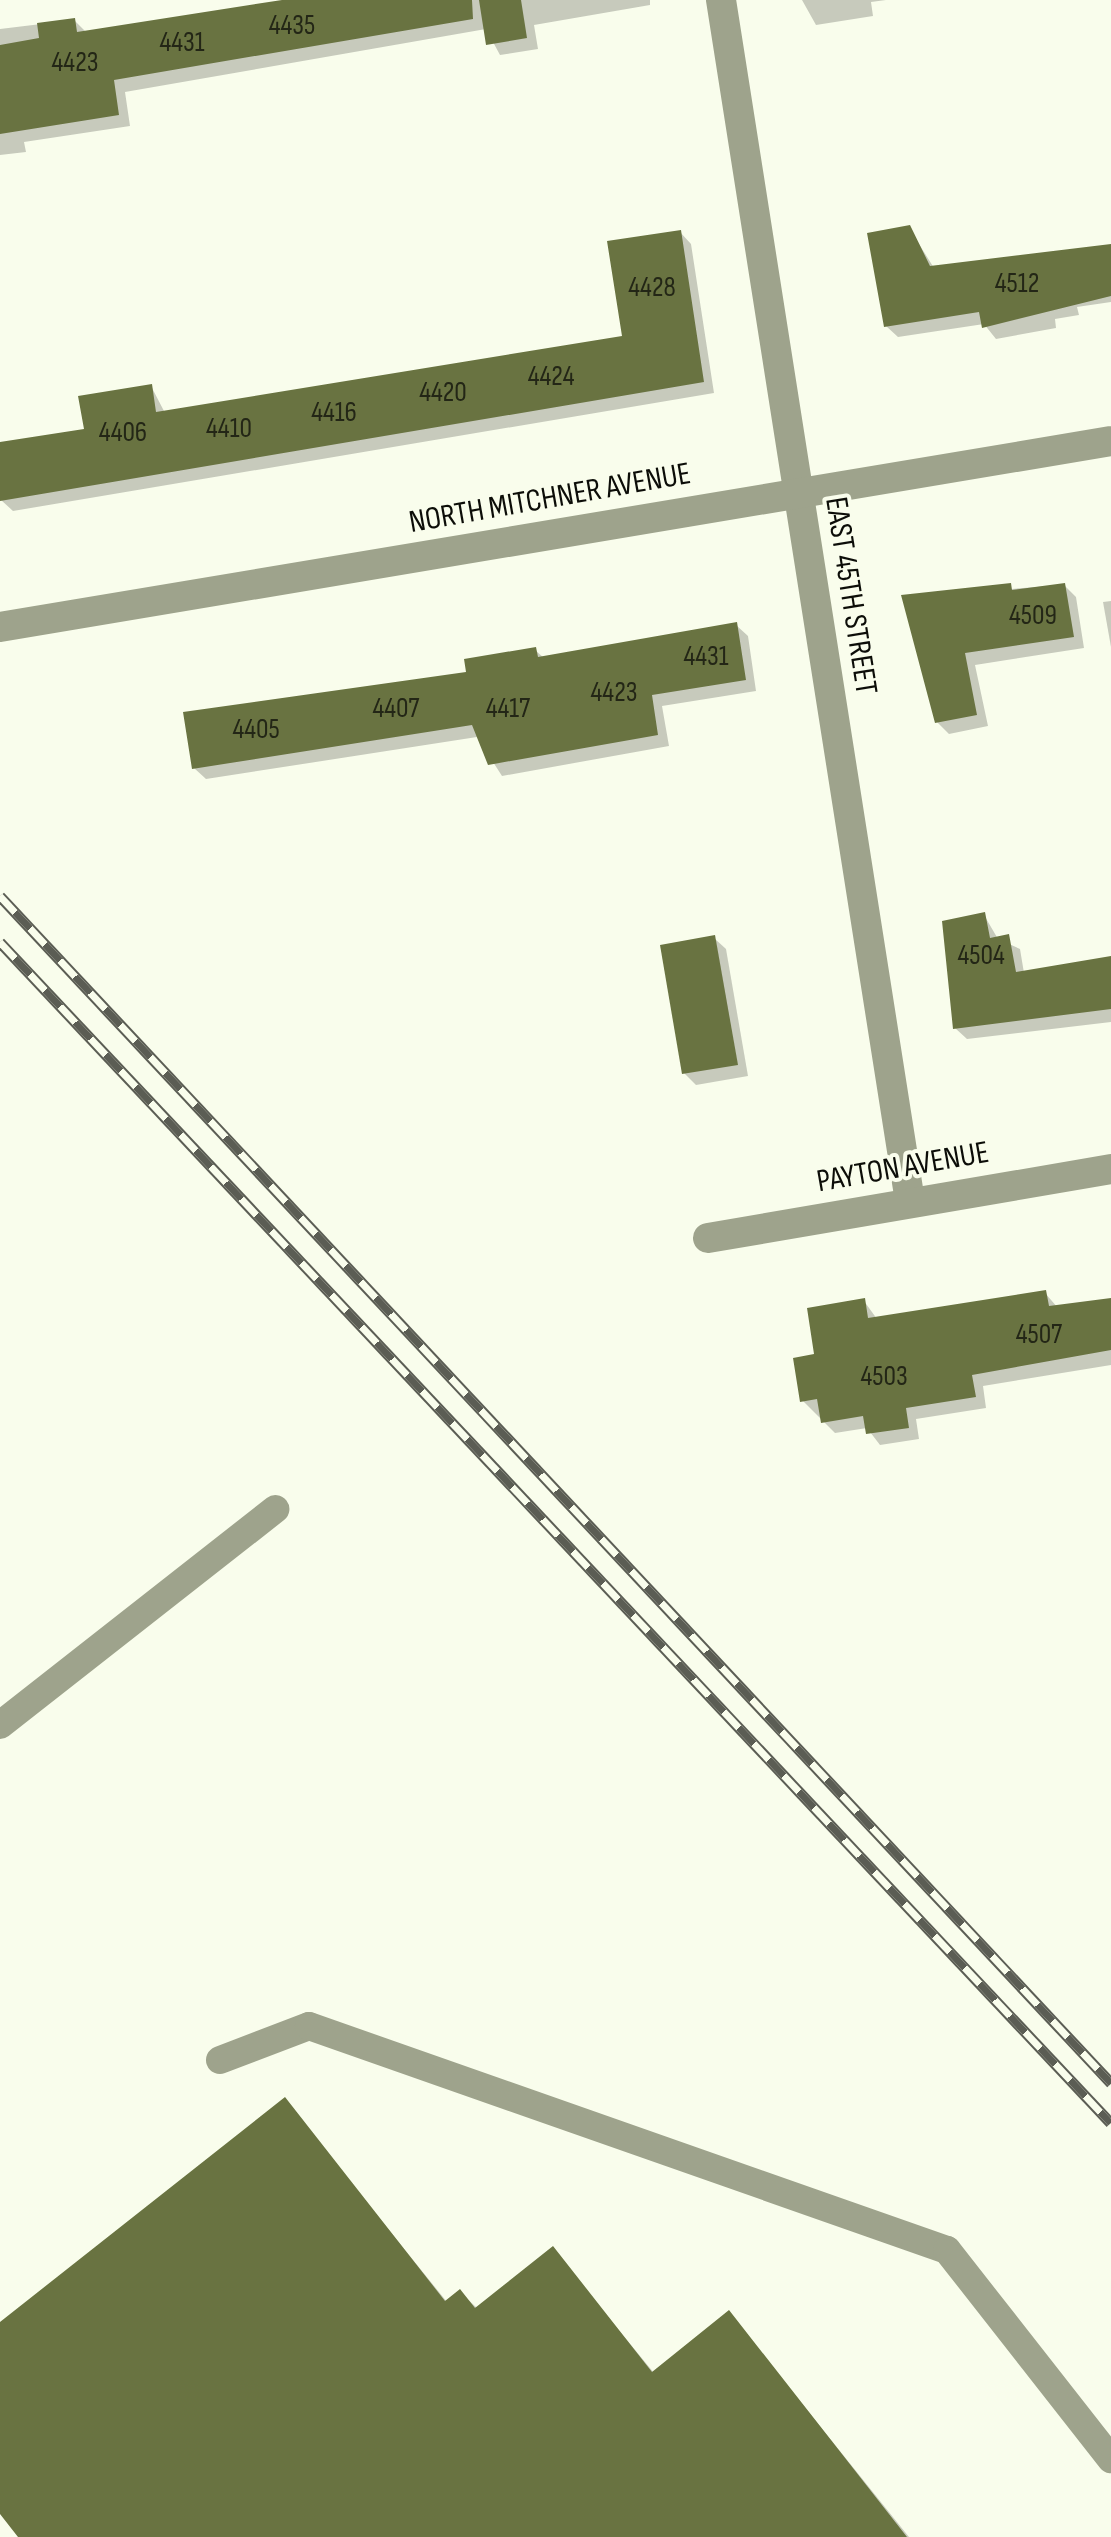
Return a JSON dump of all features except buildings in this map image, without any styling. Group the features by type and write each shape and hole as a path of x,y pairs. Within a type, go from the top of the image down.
{"street":[{"name":"EAST 45TH STREET","path":"721,0 910,1202"},
{"name":"NORTH MITCHNER AVENUE","path":"0,628 1111,441"},
{"name":"PAYTON AVENUE","path":"708,1238 1111,1168"}],"lane":[{"path":"0,1725 276,1509"},
{"path":"220,2060 309,2026 947,2250 1111,2459"}],"railway":[{"path":"0,896 1111,2083"},
{"path":"0,942 1111,2123"}]}
